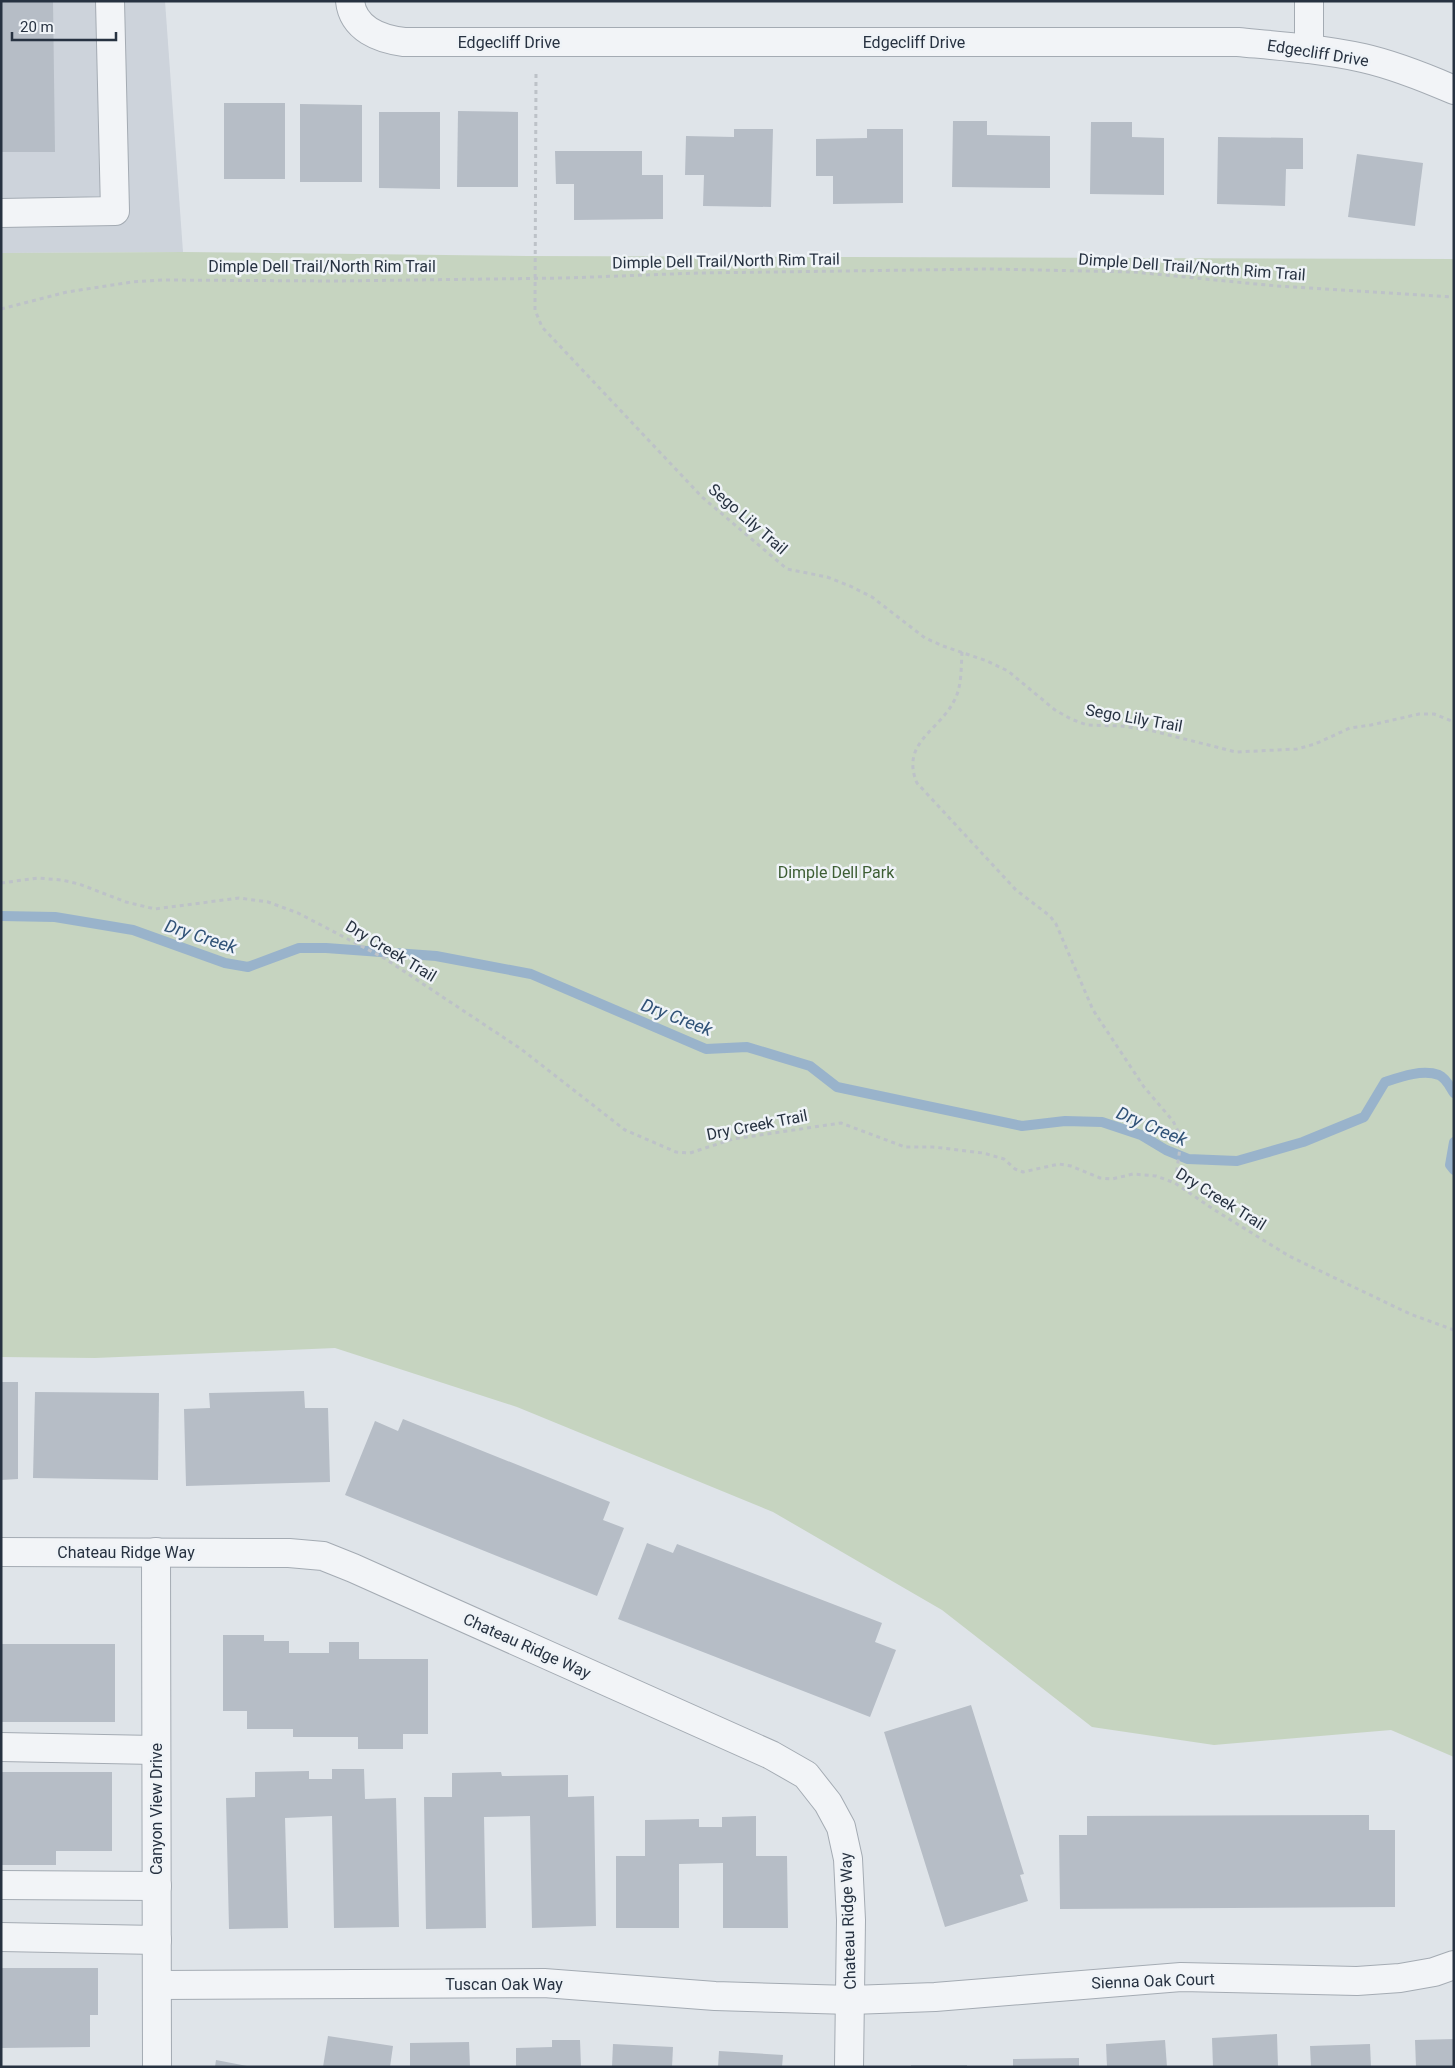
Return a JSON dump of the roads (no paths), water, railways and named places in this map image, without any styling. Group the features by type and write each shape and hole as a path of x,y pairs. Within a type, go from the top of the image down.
{"street":[{"path":"1,213 115,211 110,1"},
{"name":"Edgecliff Drive","path":"350,1 351,11 370,32 385,39 404,42 1238,42 1309,49 1364,58 1421,76 1454,90"},
{"path":"1309,1 1309,49"},
{"name":"Chateau Ridge Way","path":"1,1552 288,1553 323,1556 762,1751 806,1775 828,1803 841,1827 848,1859 850,1920 849,2067"},
{"name":"Canyon View Drive","path":"156,1552 157,2067"},
{"path":"1,1747 155,1750"},
{"path":"1,1884 156,1886"},
{"path":"1,1938 157,1940"},
{"name":"Sienna Oak Court","path":"850,2000 935,1997 1181,1977 1357,1981 1400,1978 1434,1972 1454,1965"},
{"name":"Tuscan Oak Way","path":"158,1985 544,1982 716,1996 850,2000"}],"waterway":[{"name":"Dry Creek","path":"1,916 55,917 133,930 225,963 248,967 299,948 326,948 436,956 531,974 706,1049 747,1047 810,1066 837,1087 1022,1126 1065,1121 1102,1122 1141,1135 1166,1150 1188,1159 1237,1161 1303,1142 1364,1117 1385,1082 1404,1076 1418,1073 1439,1075 1446,1080 1454,1093"},
{"name":"Dry Creek","path":"1454,1142 1450,1165 1454,1170"}],"park label":[{"name":"Dimple Dell Park","path":"836,872"}]}
